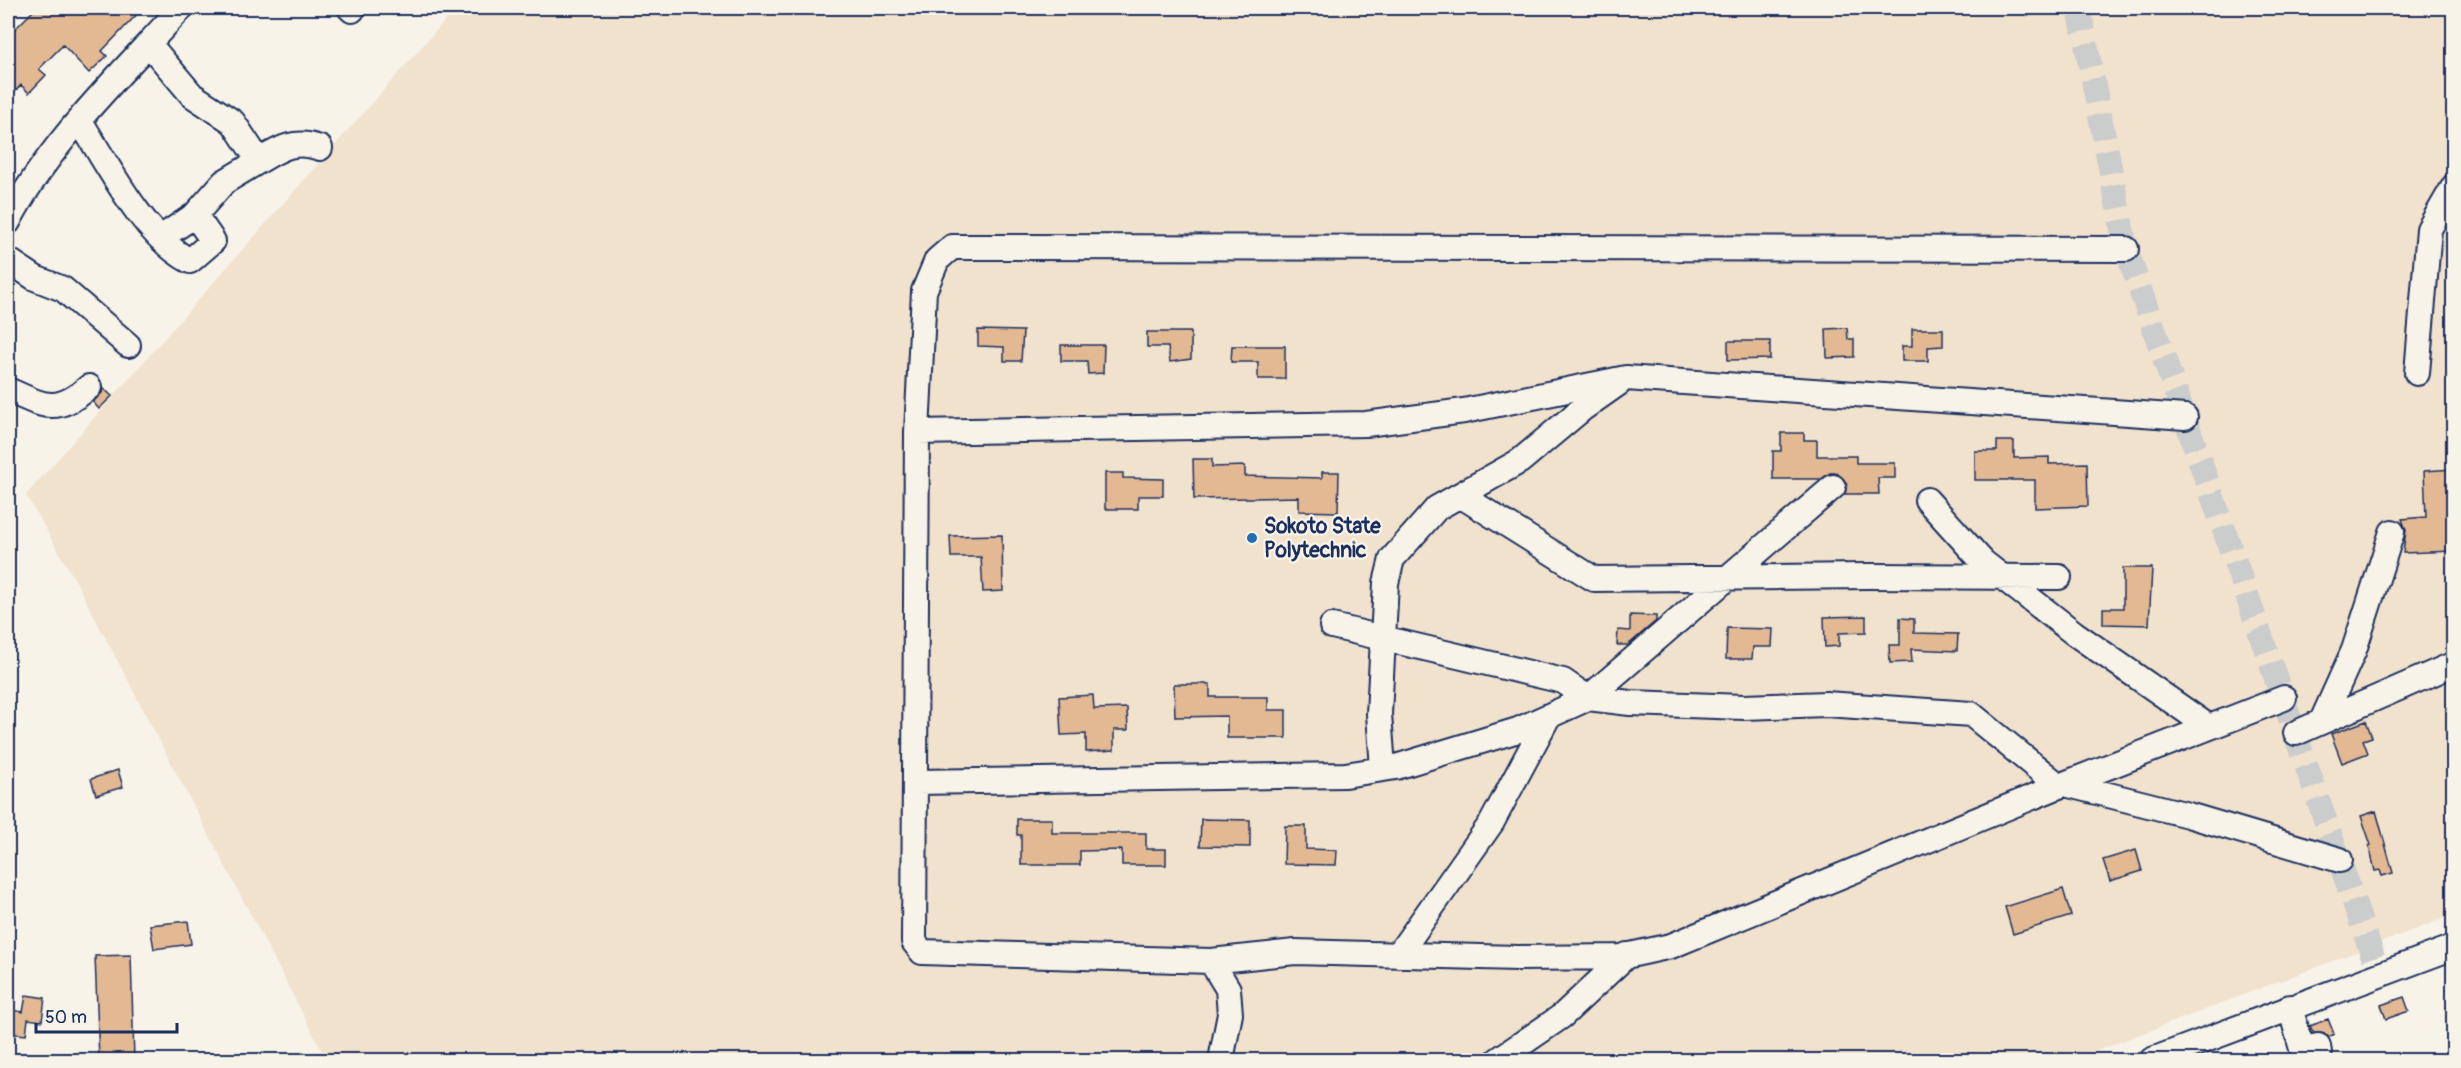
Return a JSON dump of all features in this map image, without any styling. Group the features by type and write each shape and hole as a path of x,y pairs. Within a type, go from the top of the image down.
{"street":[{"path":"8,222 20,199 80,121 181,8"},
{"path":"149,44 192,95 232,122 259,161"},
{"path":"80,121 116,179 148,224 180,256 190,261 213,241 195,215"},
{"path":"162,237 195,215 224,182 259,161 279,150 304,142 320,148"},
{"path":"2417,373 2429,229 2454,186"},
{"path":"2126,249 952,247 937,260 924,291 916,432 914,942 922,952 1211,961 1295,952 1518,958 1627,955 1671,946 2062,785 2283,698"},
{"path":"8,260 35,278 63,289 128,345"},
{"path":"916,432 1366,424 1464,411 1626,378 2186,417"},
{"path":"1383,768 1379,714 1386,583 1392,560 1437,508 1520,461 1582,409 1626,378"},
{"path":"8,390 34,402 57,407 74,399 89,387"},
{"path":"916,782 1345,776 1396,767 1518,730 1588,698 1729,579 1833,487"},
{"path":"1461,495 1594,579 1869,576 2059,578"},
{"path":"1927,500 1983,562 2074,633 2210,727"},
{"path":"2322,721 2354,650 2392,532"},
{"path":"1332,626 1563,681 1588,698 1630,703 1744,706 1826,704 1971,714 2062,785 2266,837 2340,860"},
{"path":"2296,733 2454,664"},
{"path":"1398,954 1491,822 1548,717"},
{"path":"2152,1060 2454,947"},
{"path":"1498,1060 1562,1016 1627,955"},
{"path":"1211,961 1228,989 1230,1014 1221,1060"},
{"path":"2290,1007 2302,1049 2318,1046 2320,1060"}],"shaded area":[{"name":"Sokoto State Polytechnic","path":"456,8 2453,8 2453,915 2073,1060 327,1060 75,580 26,495"}],"building":[{"path":"36,8 143,8 102,51 107,56 89,73 63,45 39,69 46,75 29,93 21,85 8,99 8,36"},
{"path":"1847,328 1848,339 1854,339 1854,357 1827,358 1826,329"},
{"path":"1912,329 1943,329 1943,346 1928,347 1928,361 1902,361 1902,346 1912,346"},
{"path":"978,330 1023,331 1021,361 1004,361 1004,347 978,346"},
{"path":"1147,332 1191,332 1191,359 1170,362 1168,347 1147,347"},
{"path":"1728,341 1770,341 1770,359 1728,360"},
{"path":"1061,345 1104,345 1103,373 1088,374 1087,361 1061,361"},
{"path":"1232,346 1285,346 1285,379 1258,379 1258,362 1231,362"},
{"path":"103,388 112,396 99,409 93,402 102,393"},
{"path":"1781,433 1804,433 1804,440 1817,440 1817,456 1856,456 1856,463 1895,463 1895,478 1878,478 1879,494 1845,494 1847,484 1837,473 1830,473 1821,479 1773,479 1773,451 1781,451"},
{"path":"1997,441 2014,441 2014,458 2049,457 2049,464 2087,463 2088,506 2035,508 2035,480 1975,480 1975,451 1997,451"},
{"path":"1193,459 1212,459 1212,467 1245,466 1245,476 1322,478 1322,472 1339,472 1338,512 1299,511 1299,497 1194,499"},
{"path":"2454,469 2454,551 2403,553 2406,530 2402,519 2426,517 2424,471"},
{"path":"1105,473 1123,473 1123,478 1163,479 1163,496 1138,496 1138,509 1105,509"},
{"path":"1002,535 1003,591 983,592 981,557 951,557 950,536"},
{"path":"2123,568 2152,568 2149,625 2103,624 2103,608 2123,608"},
{"path":"1630,615 1656,616 1656,621 1628,645 1617,645 1618,630 1630,631"},
{"path":"1866,616 1866,632 1839,633 1839,646 1825,647 1824,617"},
{"path":"1900,618 1914,619 1914,633 1958,634 1957,651 1911,649 1912,662 1890,663 1889,645 1900,645"},
{"path":"1727,628 1773,629 1772,647 1753,647 1752,659 1726,659"},
{"path":"1174,684 1210,684 1210,697 1268,697 1268,710 1286,710 1286,738 1227,738 1227,716 1175,717"},
{"path":"1093,695 1094,709 1127,708 1128,730 1114,730 1114,750 1086,752 1086,734 1061,735 1059,697"},
{"path":"2366,721 2372,737 2363,740 2368,753 2342,763 2331,734"},
{"path":"118,770 123,787 96,795 91,779"},
{"path":"2376,811 2393,873 2382,876 2380,870 2375,871 2369,846 2371,845 2361,816"},
{"path":"1017,819 1052,819 1052,833 1146,833 1146,849 1166,849 1166,865 1122,865 1122,850 1080,851 1080,865 1021,865 1021,835 1017,835"},
{"path":"1201,819 1250,820 1250,847 1200,846"},
{"path":"1285,826 1306,826 1306,849 1337,850 1336,865 1284,864"},
{"path":"2136,850 2142,871 2110,881 2103,860"},
{"path":"2063,889 2071,916 2013,934 2005,907"},
{"path":"188,921 191,944 154,949 150,925"},
{"path":"131,955 134,1060 99,1060 95,956"},
{"path":"26,995 45,998 42,1021 28,1019 26,1035 8,1033 10,1010 23,1012"},
{"path":"2404,997 2409,1011 2386,1019 2381,1005"},
{"path":"2328,1019 2334,1034 2329,1037 2322,1032 2313,1032 2310,1026"}],"tunnel":[{"path":"2079,8 2126,249 2379,974"}],"place":[{"name":"Sokoto State Polytechnic","path":"1252,538"}]}
